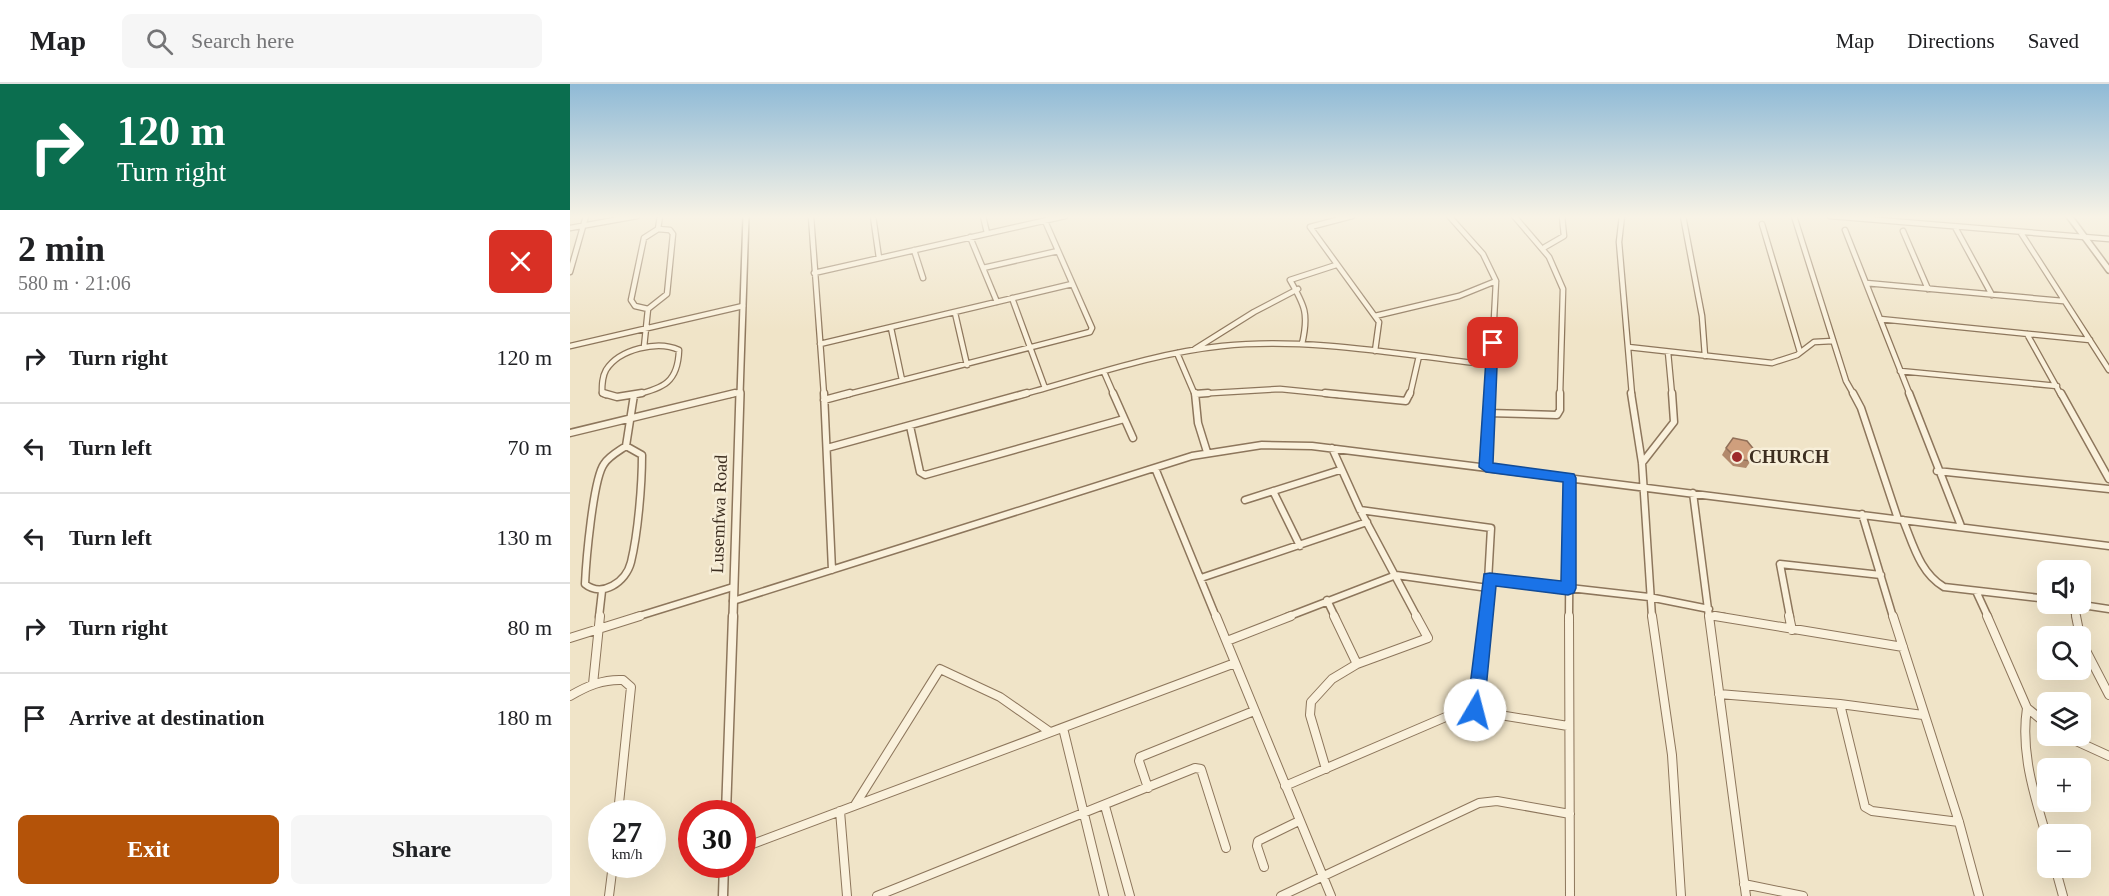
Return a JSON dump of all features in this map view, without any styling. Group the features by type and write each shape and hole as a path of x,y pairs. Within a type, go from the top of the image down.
{"street":[{"path":"570,272 576,254"},
{"path":"641,254 631,300 635,306 648,309"},
{"path":"644,347 644,329 648,309 667,294 671,254"},
{"name":"Lusemfwa Road","path":"726,800 745,254"},
{"path":"813,254 827,448 832,570"},
{"path":"878,254 879,258"},
{"path":"814,273 897,254"},
{"path":"915,254 923,278"},
{"path":"977,254 998,302"},
{"path":"983,268 1045,254"},
{"path":"824,400 1090,332 1092,328 1059,254"},
{"path":"1329,254 1379,324 1375,351"},
{"path":"1485,254 1493,269 1496,281 1486,467"},
{"path":"1488,413 1548,416 1557,415 1560,410 1564,300 1558,272 1549,254"},
{"path":"1620,254 1630,385 1642,464 1649,597 1672,755 1681,896"},
{"path":"1690,254 1702,316 1705,356"},
{"path":"1771,254 1800,352"},
{"path":"1806,254 1848,387 1861,408 1901,519 1925,570 1933,581 1944,587 2037,598"},
{"path":"1854,254 1937,471 1961,526"},
{"path":"1913,254 1928,289"},
{"path":"1970,254 1992,295"},
{"path":"2035,254 2062,301 2109,370"},
{"path":"2097,254 2109,270"},
{"path":"1302,344 1308,316 1298,289 1291,282 1292,278 1336,265"},
{"path":"1375,316 1459,296 1496,281"},
{"path":"1866,283 2062,301"},
{"path":"820,344 1072,284"},
{"path":"1193,350 1254,312 1298,289"},
{"path":"1012,298 1045,388"},
{"path":"570,345 743,306"},
{"path":"956,313 967,364"},
{"path":"1880,319 2090,340"},
{"path":"891,328 902,380"},
{"path":"2027,334 2109,479"},
{"path":"1628,347 1772,363 1800,352 1814,342 1833,341"},
{"path":"827,448 1193,350 1242,344 1302,344 1491,365"},
{"path":"671,346 679,350 672,380 634,395 605,397 602,393 605,371 614,359 644,347 671,346"},
{"path":"1642,464 1674,422 1668,352"},
{"path":"1177,353 1195,394 1198,423 1207,452"},
{"path":"1195,394 1280,389 1407,401 1419,356"},
{"path":"1900,371 2056,386"},
{"path":"1104,372 1132,438"},
{"path":"570,433 740,392"},
{"path":"626,446 642,455 642,477 631,562 622,578 603,591 587,588 585,584 590,523 602,467 606,461 626,446 634,395"},
{"path":"910,426 920,472 925,474 1124,419"},
{"path":"733,601 1207,452 1262,445 1332,448 2109,546"},
{"path":"1326,769 1309,708 1332,679 1357,664 1428,638 1360,510 1332,448"},
{"path":"1155,468 1331,896"},
{"path":"1245,500 1340,470"},
{"path":"1937,471 2109,489"},
{"path":"1570,478 1568,588 1570,896"},
{"path":"1273,491 1300,546"},
{"path":"1693,493 1746,896"},
{"path":"1360,510 1491,528 1490,579 1475,710"},
{"path":"1863,514 1923,715 1959,822 1979,896"},
{"path":"1201,578 1367,522"},
{"path":"1792,630 1780,564 1881,575"},
{"path":"1227,641 1396,575 1488,588"},
{"path":"1490,579 1649,597 1792,630 1903,647"},
{"path":"570,638 733,587"},
{"path":"593,684 603,591"},
{"path":"1976,591 2027,708 2037,716"},
{"path":"1328,600 1357,664"},
{"path":"2091,606 2109,609"},
{"path":"2091,659 2109,695"},
{"path":"756,843 1235,663"},
{"path":"855,806 940,669 1000,697 1050,732"},
{"path":"570,696 593,684 623,680 631,687 619,800"},
{"path":"1719,694 1840,704 1923,715"},
{"path":"1840,704 1864,807 1959,822"},
{"path":"2027,708 2025,735 2029,767 2044,824"},
{"path":"1285,786 1455,713 1475,710 1568,726"},
{"path":"1148,788 1138,761 1140,757 1254,711"},
{"path":"1063,728 1082,815 1104,896"},
{"path":"2087,746 2109,756"},
{"path":"878,896 1195,768 1202,769 1226,848"},
{"path":"1281,896 1479,803 1497,801 1570,814"},
{"path":"1105,806 1130,896"},
{"path":"840,811 847,896"},
{"path":"1264,867 1257,846 1258,842 1299,821"},
{"path":"609,896 611,878"},
{"path":"723,896 724,878"},
{"path":"2058,878 2063,896"},
{"path":"1744,884 1803,896"}],"building":[{"path":"1733,438 1747,441 1756,452 1750,461 1737,459 1726,448"}],"place":[{"name":"CHURCH","path":"1737,457"}],"route":[{"path":"1475,710 1490,579 1568,588 1570,478 1486,467 1493,343"}]}
